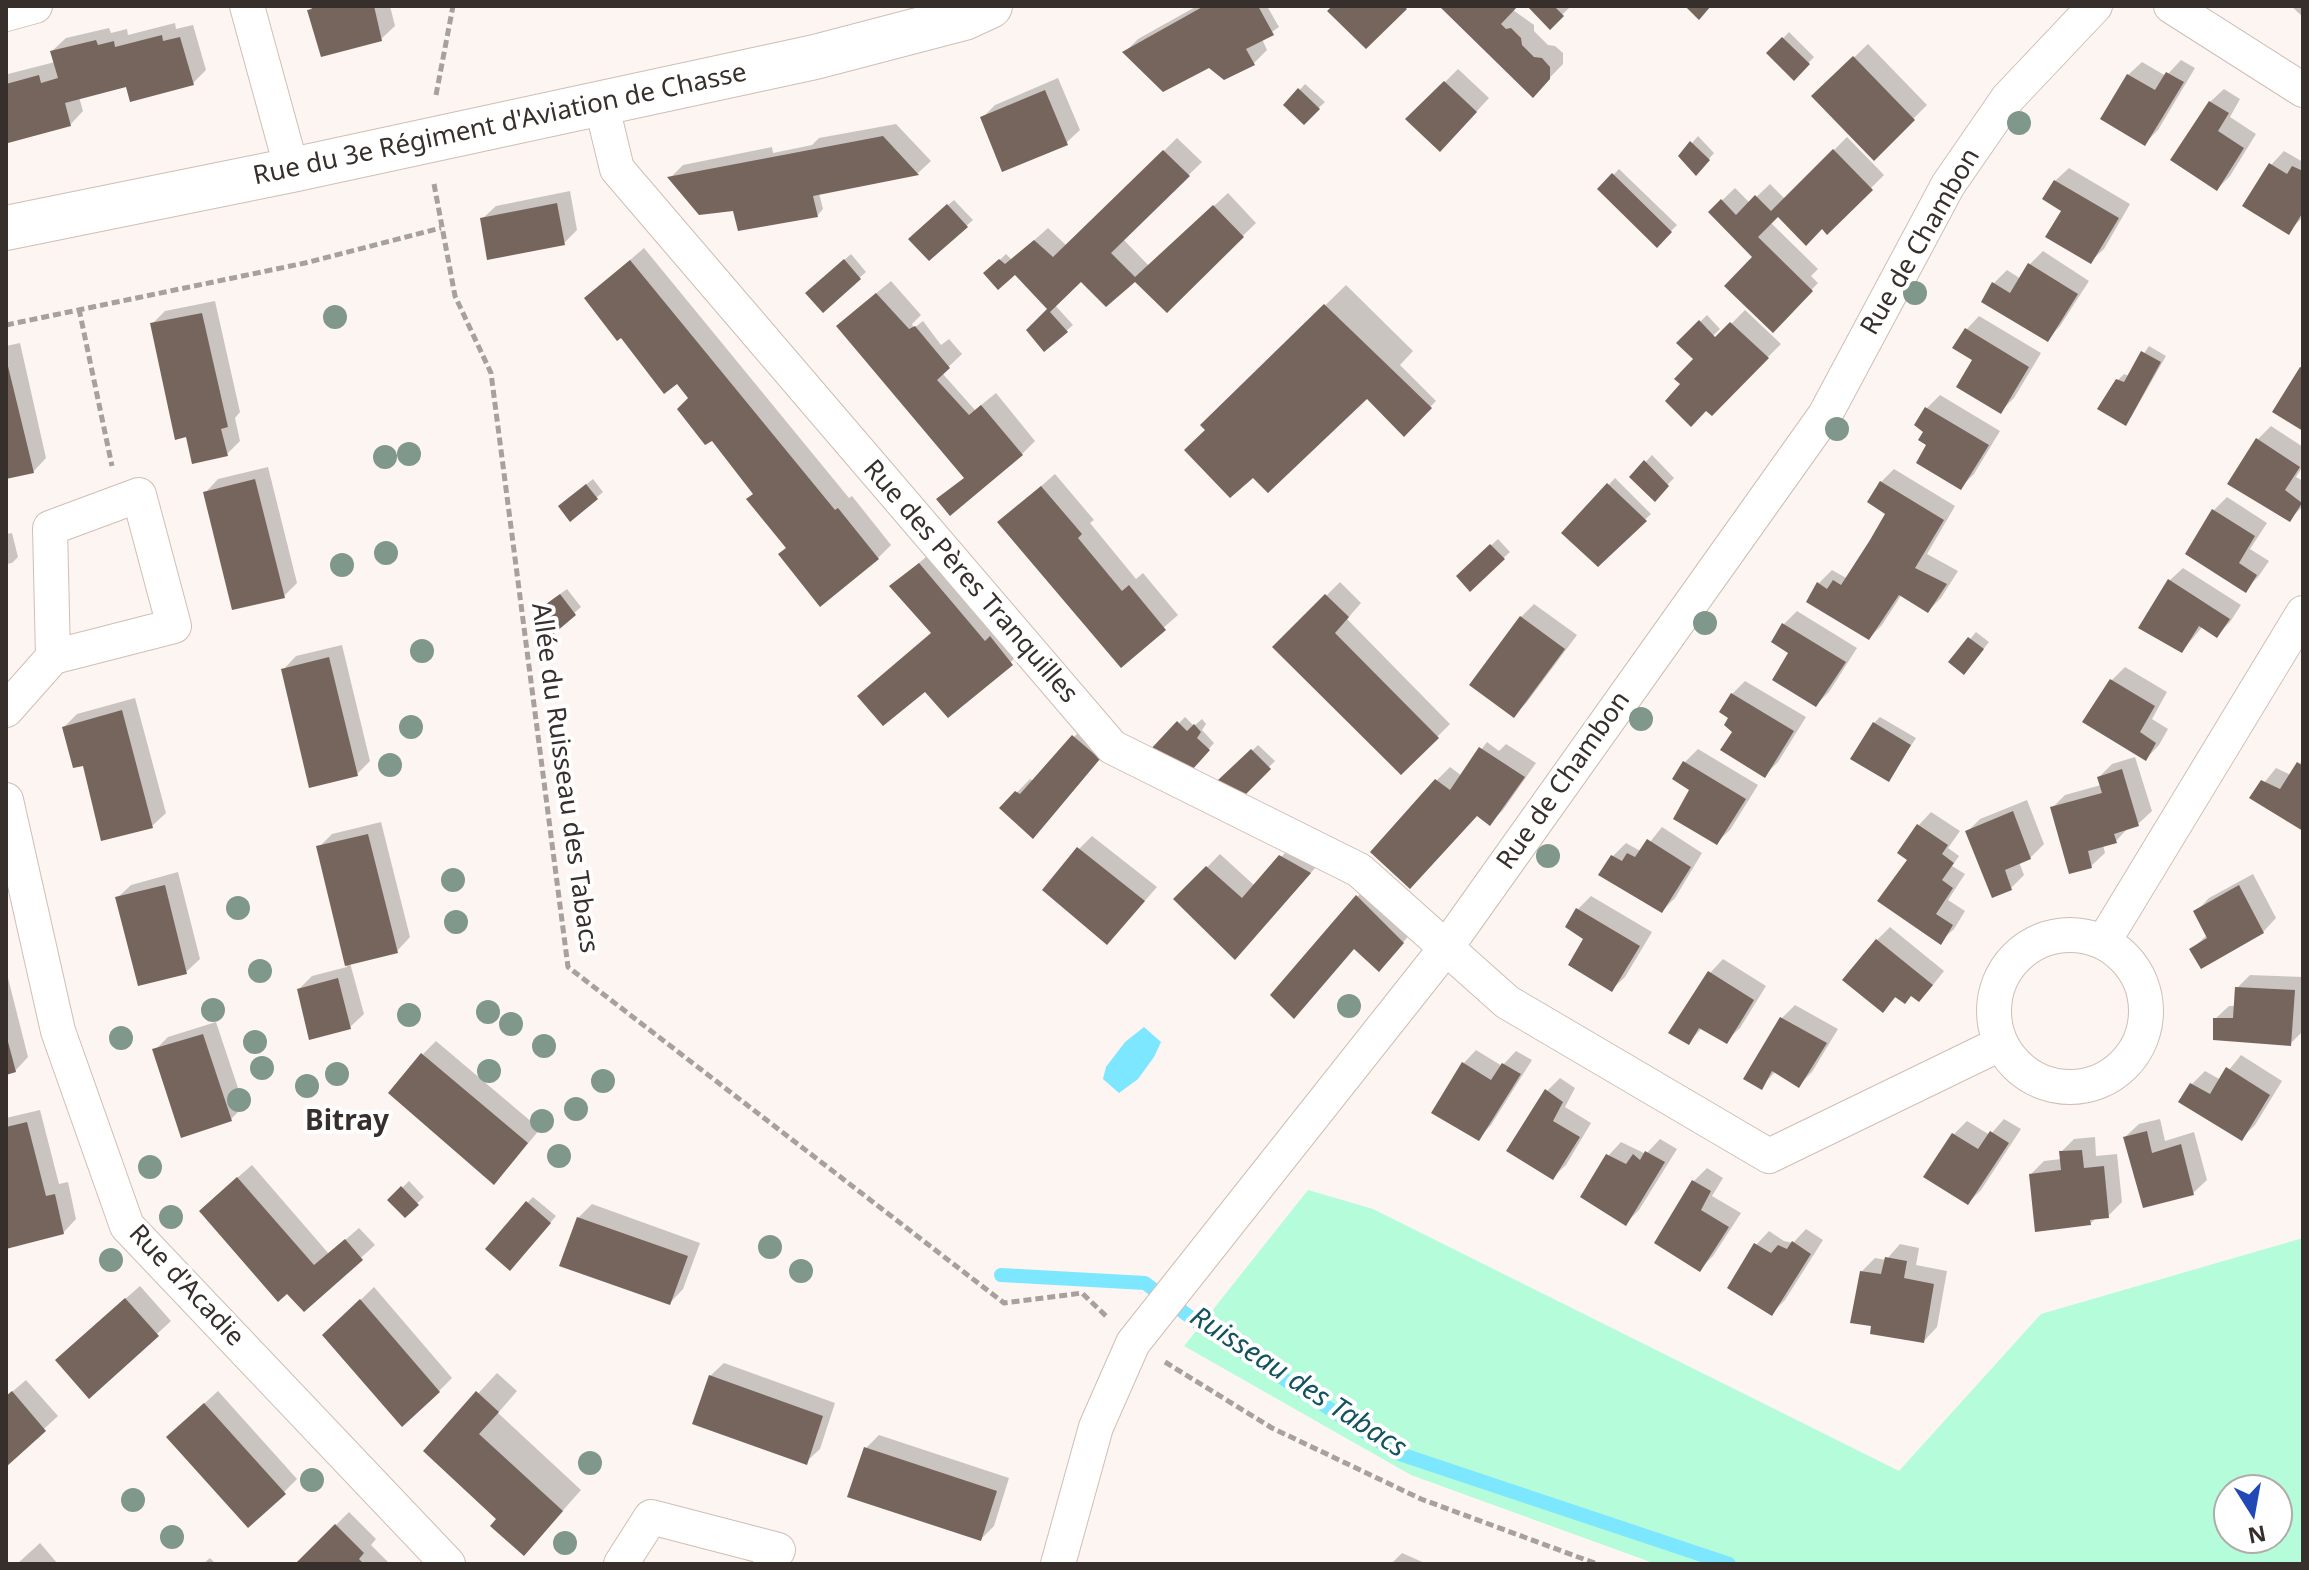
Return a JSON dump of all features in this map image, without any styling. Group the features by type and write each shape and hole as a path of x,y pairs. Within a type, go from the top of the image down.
{"main road":[{"name":"Rue du 3e Régiment d'Aviation de Chasse","path":"6,228 815,57 964,18 990,6"}],"street":[{"path":"6,14 35,6"},
{"path":"247,6 292,170"},
{"name":"Rue de Chambon","path":"1058,1564 1096,1427 1141,1332 1445,949 1825,415 1948,185 2008,98 2095,6"},
{"path":"2171,6 2303,90"},
{"name":"Rue des Pères Tranquilles","path":"601,103 617,169 1112,747 1359,870 1507,1002 1769,1156 2000,1044"},
{"path":"6,710 53,657 174,626 139,495 50,528 53,657"},
{"path":"2104,941 2303,613"},
{"name":"Rue d'Acadie","path":"6,800 58,1031 127,1226 448,1564"},
{"path":"2064,934 2104,941 2129,960 2147,996 2143,1037 2120,1070 2076,1088 2028,1076 2000,1044 1993,1020 1998,982 2020,952 2064,934"},
{"path":"621,1564 651,1517 778,1550 770,1564"}],"path":[{"name":"Allée du Ruisseau des Tabacs","path":"453,6 428,140 455,296 491,373 568,967 1004,1303 1082,1293 1141,1332"},
{"path":"6,325 305,263 441,228"},
{"path":"79,309 120,502"},
{"path":"1141,1332 1272,1428 1421,1499 1597,1564"}],"green space":[{"path":"1308,1190 1373,1209 1899,1471 2041,1314 2303,1238 2303,1564 1656,1564 1411,1475 1184,1346"}],"water":[{"path":"1144,1027 1161,1042 1138,1079 1119,1093 1103,1079 1106,1067 1125,1042"}],"building":[{"path":"311,6 374,6 382,41 321,57 307,10 312,9"},
{"path":"1204,6 1258,6 1274,35 1246,49 1255,65 1224,80 1209,68 1163,92 1122,52"},
{"path":"1332,6 1404,6 1407,9 1366,49 1327,11"},
{"path":"1439,6 1518,6 1501,24 1506,29 1511,28 1521,38 1522,45 1534,57 1542,58 1550,67 1550,79 1533,98"},
{"path":"1527,6 1554,6 1564,16 1550,30"},
{"path":"1685,6 1711,6 1699,20"},
{"path":"162,35 163,41 180,37 194,85 130,102 126,87 65,103 71,126 8,143 6,84 39,75 41,83 58,78 50,51 96,40 98,45 114,41 115,47"},
{"path":"1782,37 1810,64 1794,81 1766,53"},
{"path":"1853,56 1915,120 1874,161 1811,96"},
{"path":"2166,72 2184,82 2145,146 2100,119 2127,74 2155,90"},
{"path":"1444,81 1477,112 1440,152 1405,119"},
{"path":"1298,88 1320,109 1304,125 1283,105"},
{"path":"1045,90 1068,145 1002,172 980,117"},
{"path":"2209,101 2229,113 2218,131 2244,148 2217,191 2170,160"},
{"path":"883,136 919,175 813,196 818,217 738,231 733,211 699,215 667,177"},
{"path":"1690,141 1710,160 1696,176 1678,156"},
{"path":"1833,149 1873,190 1827,235 1822,229 1806,246 1778,217 1758,237 1813,291 1773,333 1724,286 1752,257 1708,212 1721,199 1736,215 1755,195 1771,211"},
{"path":"1163,150 1190,176 1111,253 1135,277 1213,205 1244,237 1167,313 1135,282 1106,307 1081,282 1050,312 1068,332 1044,352 1026,330 1047,309 1015,275 998,290 983,273 999,259 1005,264 1034,240 1053,257"},
{"path":"2269,163 2287,174 2292,166 2303,171 2303,212 2289,235 2242,206"},
{"path":"1612,173 1672,232 1657,248 1597,189"},
{"path":"2054,180 2119,218 2091,264 2045,237 2061,211 2042,199"},
{"path":"557,203 565,245 487,260 480,218"},
{"path":"947,204 968,227 929,261 908,239"},
{"path":"844,259 861,279 823,313 805,293"},
{"path":"630,260 835,510 838,508 879,559 820,607 778,554 786,548 746,499 753,494 712,441 705,445 677,409 688,398 677,384 664,394 621,338 617,341 584,298"},
{"path":"2028,263 2078,294 2048,342 1981,302 1992,282 2010,293"},
{"path":"876,293 909,329 915,326 950,368 937,380 969,415 981,405 1023,455 950,516 936,499 964,478 836,326"},
{"path":"1324,304 1432,408 1404,437 1367,399 1268,493 1253,478 1230,498 1184,450 1205,430 1200,425"},
{"path":"202,313 228,427 221,429 228,456 192,464 186,437 175,440 150,323"},
{"path":"1699,320 1715,337 1730,322 1769,358 1712,416 1706,411 1691,427 1665,401 1680,384 1674,379 1693,359 1676,343"},
{"path":"1965,328 2029,367 2001,414 1956,387 1972,360 1952,348"},
{"path":"2141,351 2161,362 2126,426 2097,409 2116,379 2124,382"},
{"path":"6,358 34,473 6,479"},
{"path":"2300,367 2303,368 2303,431 2272,412"},
{"path":"1925,407 1989,445 1961,490 1916,463 1926,445 1918,440 1923,432 1914,425"},
{"path":"2256,438 2300,467 2285,490 2302,503 2290,522 2227,484"},
{"path":"1644,460 1669,486 1655,502 1629,477"},
{"path":"255,479 285,598 232,610 203,492"},
{"path":"1880,481 1944,520 1915,568 1947,584 1928,613 1899,595 1869,640 1806,602 1817,582 1827,589 1833,580 1841,585 1870,540 1885,514 1867,502"},
{"path":"1607,483 1647,521 1598,567 1561,533"},
{"path":"586,484 598,499 570,522 558,506"},
{"path":"1041,486 1082,534 1078,538 1122,591 1129,585 1166,630 1121,668 997,522"},
{"path":"2212,509 2255,536 2239,563 2257,575 2246,593 2185,554"},
{"path":"1490,544 1505,559 1470,592 1456,576"},
{"path":"919,563 985,641 990,636 1013,665 948,718 925,692 883,726 857,696 931,633 889,586"},
{"path":"2168,579 2230,619 2217,638 2199,626 2182,653 2138,628"},
{"path":"560,594 576,615 543,643 535,612"},
{"path":"1325,594 1349,617 1335,633 1439,738 1401,775 1272,647"},
{"path":"1520,616 1565,649 1514,718 1469,685"},
{"path":"1782,623 1846,662 1816,707 1772,680 1788,653 1771,642"},
{"path":"1968,637 1984,649 1964,675 1948,662"},
{"path":"329,657 358,776 309,788 281,669"},
{"path":"2110,679 2155,706 2140,732 2156,743 2146,761 2082,722"},
{"path":"1731,693 1794,731 1765,778 1720,750 1732,732 1724,725 1728,718 1719,712"},
{"path":"122,710 153,828 101,841 83,766 73,768 62,727"},
{"path":"1177,721 1187,731 1194,724 1201,732 1197,738 1210,750 1192,770 1149,751"},
{"path":"1873,722 1911,745 1889,782 1850,759"},
{"path":"1072,735 1100,759 1033,839 999,808 1015,791 1020,794"},
{"path":"1479,747 1525,777 1490,826 1477,816 1410,889 1370,852 1435,779 1450,790"},
{"path":"1251,749 1271,769 1246,794 1217,781"},
{"path":"1683,761 1746,799 1717,845 1673,819 1689,790 1672,779"},
{"path":"2297,762 2303,766 2303,831 2249,798 2261,780 2280,789"},
{"path":"2122,769 2139,826 2114,834 2117,843 2088,851 2092,868 2069,874 2050,807 2102,793 2097,777"},
{"path":"2013,811 2031,859 2005,870 2012,890 1992,898 1965,831"},
{"path":"1917,824 1948,845 1942,854 1954,863 1942,880 1953,888 1936,914 1953,925 1941,945 1877,901 1907,860 1897,853"},
{"path":"368,834 398,953 345,966 316,846"},
{"path":"1647,839 1691,867 1662,913 1598,875 1611,855 1622,861 1627,853 1635,857"},
{"path":"1077,847 1145,901 1107,945 1042,890"},
{"path":"1279,855 1311,873 1235,960 1173,899 1206,866 1242,898"},
{"path":"165,885 187,974 138,986 115,897"},
{"path":"2239,885 2264,933 2201,969 2189,949 2207,938 2193,911"},
{"path":"1356,895 1404,943 1379,972 1354,949 1294,1019 1270,995"},
{"path":"1576,908 1640,946 1612,992 1568,965 1583,939 1565,927"},
{"path":"1876,939 1933,985 1919,1002 1911,996 1905,1004 1895,997 1883,1013 1842,980"},
{"path":"1708,971 1754,1000 1727,1044 1699,1028 1689,1045 1668,1033"},
{"path":"338,978 351,1029 309,1040 297,989"},
{"path":"2235,987 2295,990 2291,1046 2213,1040 2213,1018 2233,1018"},
{"path":"1780,1017 1827,1043 1799,1088 1772,1071 1762,1090 1743,1079"},
{"path":"203,1034 232,1121 181,1138 152,1049"},
{"path":"6,1039 16,1072 6,1075"},
{"path":"421,1053 528,1143 494,1185 388,1093"},
{"path":"1462,1062 1491,1080 1502,1063 1521,1074 1479,1141 1431,1113"},
{"path":"2226,1067 2270,1095 2242,1141 2178,1102 2190,1083 2210,1094"},
{"path":"1545,1089 1563,1102 1553,1121 1580,1137 1553,1180 1506,1151"},
{"path":"27,1122 46,1196 55,1194 64,1234 6,1249 6,1127"},
{"path":"1990,1131 2009,1143 1968,1205 1923,1177 1952,1133 1978,1149"},
{"path":"2147,1131 2152,1153 2181,1144 2194,1195 2143,1208 2123,1137"},
{"path":"2082,1150 2084,1168 2104,1166 2109,1218 2090,1220 2091,1225 2035,1232 2029,1174 2061,1170 2059,1151"},
{"path":"1645,1151 1665,1162 1626,1226 1580,1197 1606,1154 1626,1164 1633,1154 1640,1160"},
{"path":"237,1177 314,1265 345,1239 363,1260 304,1312 287,1294 278,1302 199,1211"},
{"path":"1692,1180 1711,1191 1701,1210 1729,1227 1700,1272 1654,1243"},
{"path":"401,1186 419,1205 405,1218 387,1200"},
{"path":"526,1201 551,1223 510,1271 485,1249"},
{"path":"577,1217 688,1256 670,1305 559,1266"},
{"path":"1792,1241 1811,1254 1772,1316 1727,1288 1754,1243 1771,1253 1778,1245 1787,1249"},
{"path":"1885,1257 1907,1261 1904,1278 1934,1284 1924,1343 1870,1334 1871,1326 1850,1323 1860,1271 1881,1274"},
{"path":"125,1298 159,1336 89,1399 55,1360"},
{"path":"360,1299 440,1392 402,1427 322,1335"},
{"path":"709,1375 823,1416 807,1465 692,1424"},
{"path":"12,1391 46,1431 6,1467 6,1396"},
{"path":"476,1391 499,1412 479,1434 563,1511 524,1556 490,1526 496,1519 423,1451"},
{"path":"204,1403 286,1494 248,1528 166,1437"},
{"path":"864,1447 997,1491 981,1541 847,1497"},
{"path":"335,1524 364,1553 359,1559 364,1564 295,1564"}],"waterway":[{"name":"Ruisseau des Tabacs","path":"1001,1275 1145,1283 1194,1320 1397,1453 1729,1564"}],"district":[{"name":"Bitray","path":"347,1122"}]}
